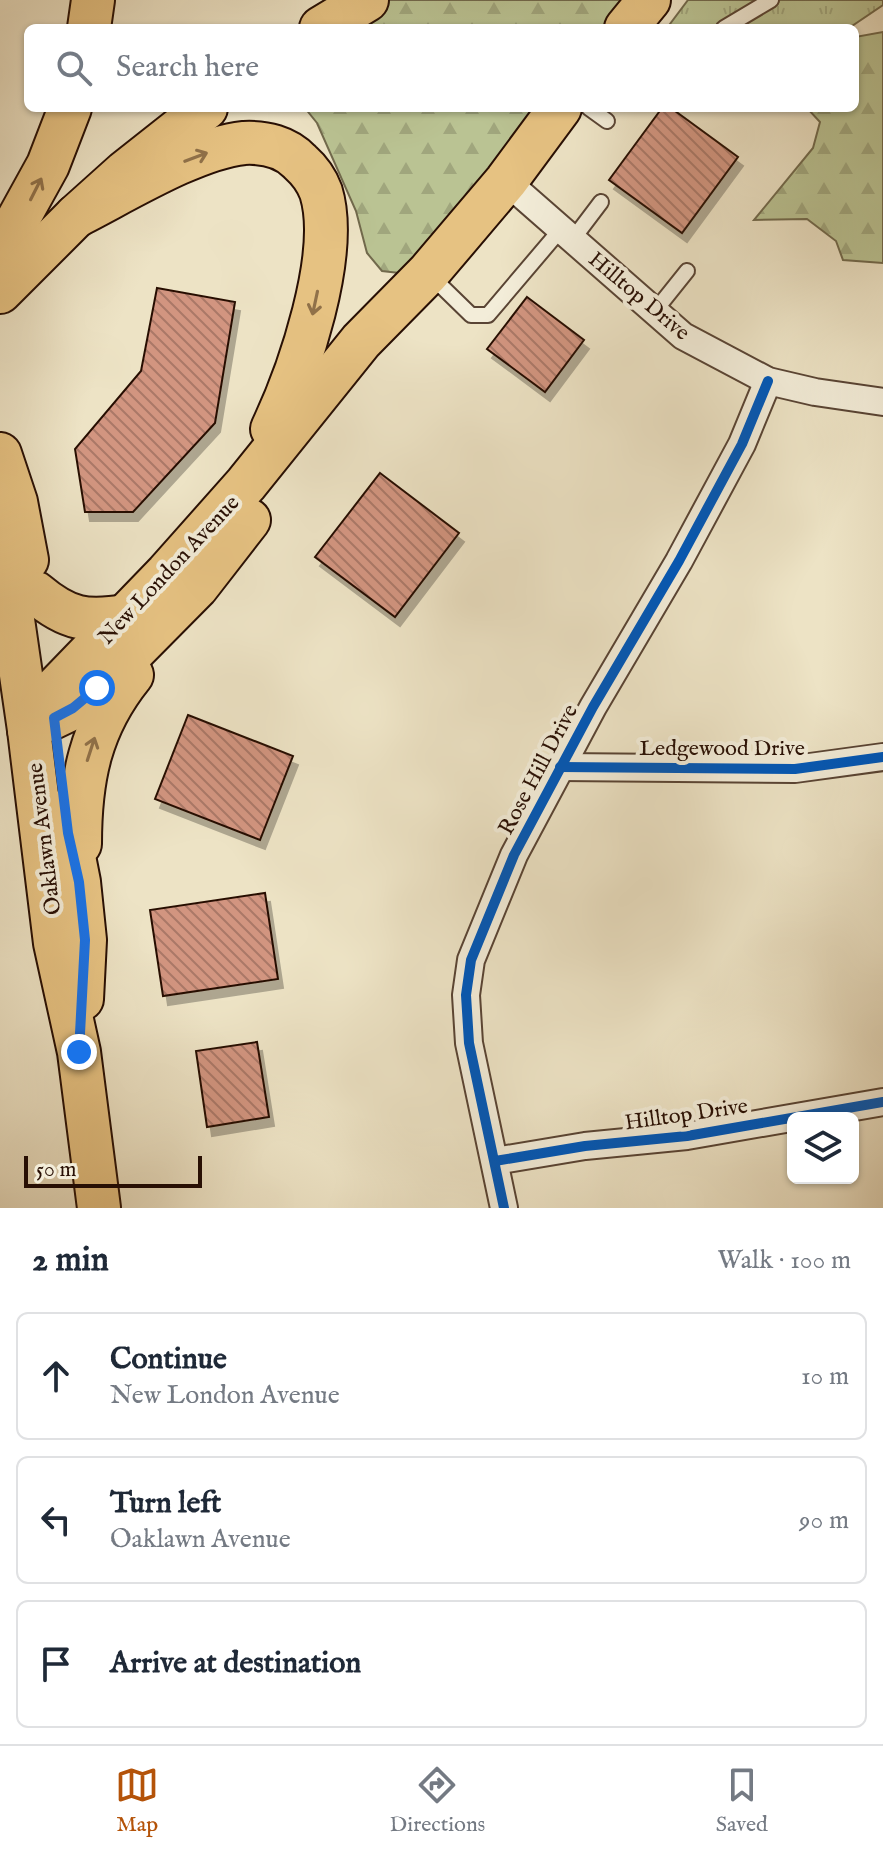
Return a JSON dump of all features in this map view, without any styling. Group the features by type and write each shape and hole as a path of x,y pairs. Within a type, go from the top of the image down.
{"main road":[{"path":"90,24 93,0"},
{"path":"328,24 367,0"},
{"path":"2,277 68,112"},
{"path":"2,277 201,112"},
{"name":"New London Avenue","path":"45,713 246,484 361,341 428,273 506,181 557,112"},
{"path":"76,216 189,159 246,143 277,147 292,154 315,179 325,217 321,273 313,313 284,404 246,484"},
{"name":"New London Avenue","path":"45,713 73,708 97,688 197,587 382,351 428,273"},
{"name":"Oaklawn Avenue","path":"0,454 5,513 79,882 85,940 79,1052"},
{"name":"Oaklawn Avenue","path":"5,513 36,593 48,656 45,713 55,943 79,1052 99,1208"},
{"path":"79,882 81,792 92,745 121,690 197,587"},
{"path":"36,593 64,614 79,619 127,616"}],"street":[{"name":"Hilltop Drive","path":"506,181 683,336 768,381 883,402"},
{"name":"Rose Hill Drive","path":"504,1208 469,1043 466,995 471,960 514,855 560,767 742,444 768,381"},
{"name":"Ledgewood Drive","path":"560,767 795,769 883,757"},
{"name":"Hilltop Drive","path":"495,1161 585,1146 687,1136 883,1102"}],"lane":[{"path":"731,24 771,0"},
{"path":"595,112 607,121"},
{"path":"428,273 471,315 488,315 601,202"},
{"path":"655,311 687,271"}],"green space":[{"path":"376,0 624,0 613,24 337,24"},
{"path":"688,0 883,0 883,5 855,24 670,24"},
{"path":"883,32 883,263 843,260 836,241 807,219 754,220 813,148 820,122 811,112 859,112 859,36"},
{"path":"308,112 542,112 408,274 382,271 367,253 356,211 317,123"}],"building":[{"path":"659,112 676,112 738,157 682,233 609,180"},
{"path":"157,288 235,302 215,423 133,512 85,512 75,449 141,371"},
{"path":"527,297 584,340 545,392 487,349"},
{"path":"380,473 459,533 395,617 315,557"},
{"path":"188,715 293,756 260,840 155,799"},
{"path":"265,893 278,979 163,996 150,910"},
{"path":"257,1042 269,1117 207,1127 196,1051"}],"cycle path":[{"path":"504,1208 469,1043 466,995 471,960 514,855 593,707 679,561 742,444 768,381"},
{"path":"560,767 795,769 883,757"},
{"path":"495,1161 585,1146 687,1136 883,1102"}],"route":[{"path":"79,1052 85,940 54,718 73,708 97,688"}]}
